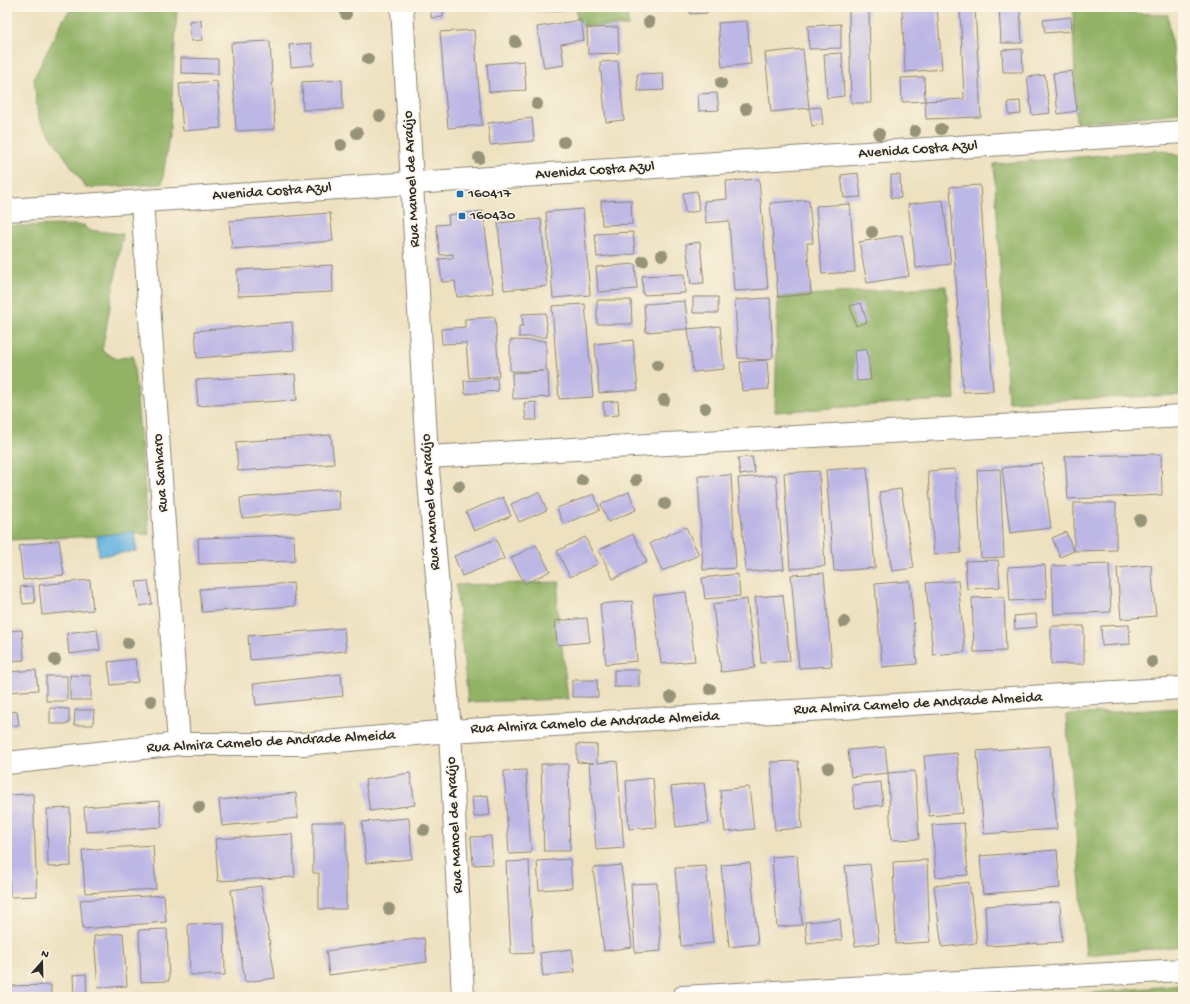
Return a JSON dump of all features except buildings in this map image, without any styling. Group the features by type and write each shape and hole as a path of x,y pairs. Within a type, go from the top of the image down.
{"street":[{"name":"Rua Manoel de Araújo","path":"402,7 427,457 450,732 464,997"},
{"name":"Avenida Costa Azul","path":"7,210 1183,132"},
{"name":"Rua Sanharo","path":"142,201 179,744"},
{"path":"427,457 1183,416"},
{"name":"Rua Almira Camelo de Andrade Almeida","path":"7,763 179,744 303,744 450,732 1183,688"},
{"path":"683,997 1183,970"}],"green space":[{"path":"73,7 196,7 177,8 170,129 162,184 86,188 38,117 34,78 64,18"},
{"path":"576,7 626,7 629,26 578,26"},
{"path":"1073,10 1168,15 1180,113 1076,123"},
{"path":"1164,150 1183,158 1183,395 1008,402 994,164"},
{"path":"84,225 87,230 123,234 102,351 117,359 133,355 149,534 7,540 7,226"},
{"path":"946,286 955,399 775,412 778,297"},
{"path":"560,582 557,604 568,699 468,702 456,585"},
{"path":"1183,708 1183,946 1086,955 1066,715"},
{"path":"1183,985 1183,997 1045,997"}],"water":[{"path":"134,531 137,551 99,556 97,536"}],"place":[{"name":"160417","path":"460,194"},
{"name":"160430","path":"462,216"}]}
